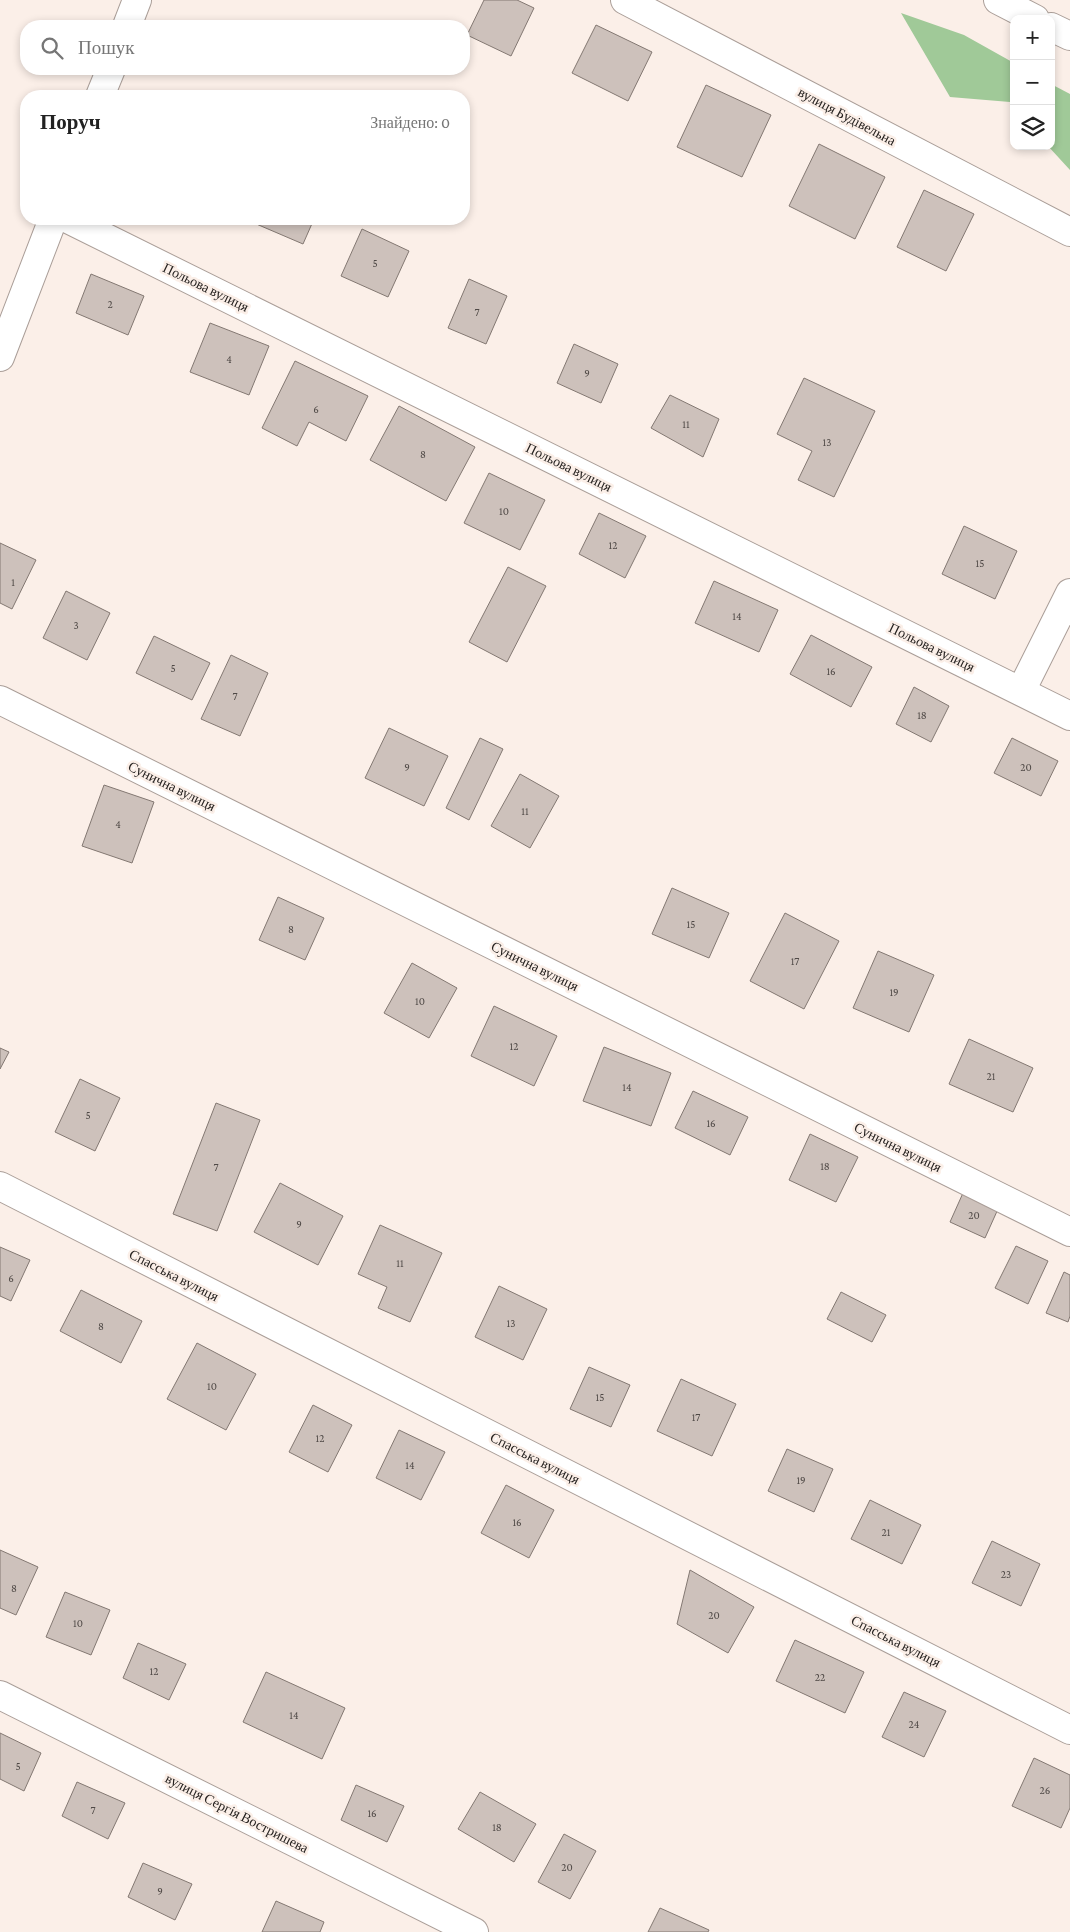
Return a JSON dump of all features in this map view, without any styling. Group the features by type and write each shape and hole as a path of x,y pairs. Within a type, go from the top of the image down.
{"street":[{"path":"129,20 137,0"},
{"name":"вулиця Будівельна","path":"625,0 1070,232"},
{"path":"998,0 1027,15"},
{"path":"1055,29 1070,36"},
{"path":"102,90 109,75"},
{"path":"0,358 51,225"},
{"name":"Польова вулиця","path":"80,225 1070,716"},
{"path":"1021,692 1070,593"},
{"name":"Сунична вулиця","path":"0,700 1070,1232"},
{"name":"Спасська вулиця","path":"0,1186 1070,1730"},
{"name":"вулиця Сергія Востришева","path":"0,1695 474,1932"}],"green space":[{"path":"901,13 964,35 1010,61 1010,102 950,97"},
{"path":"1055,86 1070,94 1070,170 1052,150 1055,150"}],"building":[{"path":"484,0 517,0 534,8 511,56 470,36 470,29"},
{"path":"596,25 652,52 628,101 572,73"},
{"path":"706,85 771,115 742,177 677,147"},
{"path":"819,144 885,177 855,239 789,206"},
{"path":"924,190 974,214 946,271 897,247"},
{"path":"259,225 311,225 303,244"},
{"path":"362,229 409,251 388,297 341,276"},
{"path":"91,274 144,296 128,335 76,313"},
{"path":"469,279 507,296 486,344 448,328"},
{"path":"210,323 269,346 249,395 190,372"},
{"path":"574,344 618,364 601,403 557,383"},
{"path":"295,361 368,396 346,441 309,422 297,446 262,428"},
{"path":"804,378 875,411 834,497 798,480 812,451 777,434"},
{"path":"670,395 719,419 703,457 651,428"},
{"path":"399,406 475,447 446,501 370,460"},
{"path":"489,473 545,500 520,550 464,523"},
{"path":"599,513 646,536 625,578 579,554"},
{"path":"964,526 1017,551 995,599 942,574"},
{"path":"0,543 36,560 12,609 0,603"},
{"path":"508,567 546,586 507,662 469,642"},
{"path":"714,581 778,610 759,652 695,623"},
{"path":"66,591 110,613 87,660 43,638"},
{"path":"811,635 872,667 851,707 790,674"},
{"path":"154,636 210,663 192,700 136,673"},
{"path":"231,655 268,673 240,736 201,719"},
{"path":"914,687 949,706 931,742 896,724"},
{"path":"389,728 448,756 424,806 365,778"},
{"path":"480,738 503,749 469,820 446,808"},
{"path":"1012,738 1058,761 1041,796 994,773"},
{"path":"520,774 559,796 530,848 491,826"},
{"path":"104,785 154,802 132,863 82,846"},
{"path":"672,888 729,913 709,958 652,934"},
{"path":"278,897 324,918 305,960 259,940"},
{"path":"785,913 839,941 804,1009 750,981"},
{"path":"878,951 934,975 909,1032 853,1008"},
{"path":"412,963 457,988 429,1038 384,1013"},
{"path":"494,1006 557,1036 534,1086 471,1056"},
{"path":"969,1039 1033,1068 1013,1112 949,1084"},
{"path":"604,1047 671,1073 651,1126 583,1101"},
{"path":"0,1048 9,1052 0,1069"},
{"path":"80,1079 120,1098 95,1151 55,1132"},
{"path":"693,1091 748,1117 730,1155 675,1128"},
{"path":"216,1103 260,1120 217,1231 173,1214"},
{"path":"810,1134 858,1157 836,1202 789,1180"},
{"path":"280,1183 343,1216 318,1265 254,1232"},
{"path":"963,1193 998,1209 985,1238 950,1222"},
{"path":"380,1225 442,1253 410,1322 378,1308 387,1287 358,1274"},
{"path":"1016,1246 1048,1261 1028,1304 995,1288"},
{"path":"0,1247 30,1260 11,1301 0,1296"},
{"path":"1064,1272 1070,1275 1070,1316 1068,1322 1046,1313"},
{"path":"499,1286 547,1309 523,1360 475,1337"},
{"path":"81,1290 142,1321 121,1363 60,1331"},
{"path":"841,1292 886,1315 872,1342 827,1319"},
{"path":"197,1343 256,1374 226,1430 167,1399"},
{"path":"589,1367 630,1385 611,1427 570,1409"},
{"path":"681,1379 736,1404 712,1456 657,1431"},
{"path":"313,1405 352,1425 328,1472 289,1452"},
{"path":"399,1430 445,1452 421,1500 376,1478"},
{"path":"787,1449 833,1469 814,1512 768,1491"},
{"path":"506,1485 554,1510 529,1558 481,1533"},
{"path":"870,1500 921,1525 902,1564 851,1539"},
{"path":"992,1541 1040,1564 1021,1606 972,1583"},
{"path":"0,1550 38,1567 16,1615 0,1608"},
{"path":"690,1570 754,1607 728,1653 677,1624"},
{"path":"65,1592 110,1610 91,1655 46,1637"},
{"path":"795,1640 864,1672 845,1713 776,1681"},
{"path":"138,1643 186,1664 169,1700 123,1678"},
{"path":"266,1672 345,1708 322,1759 243,1722"},
{"path":"904,1692 946,1711 924,1757 882,1737"},
{"path":"0,1733 41,1753 24,1791 0,1779"},
{"path":"1034,1758 1070,1775 1070,1808 1061,1828 1012,1806"},
{"path":"77,1782 125,1803 108,1839 62,1816"},
{"path":"356,1785 404,1806 387,1842 341,1820"},
{"path":"480,1792 536,1824 514,1862 458,1829"},
{"path":"564,1834 596,1851 570,1899 538,1882"},
{"path":"143,1863 192,1884 175,1920 128,1897"},
{"path":"276,1901 324,1922 320,1932 262,1932"},
{"path":"660,1908 709,1930 708,1932 648,1932"}]}
